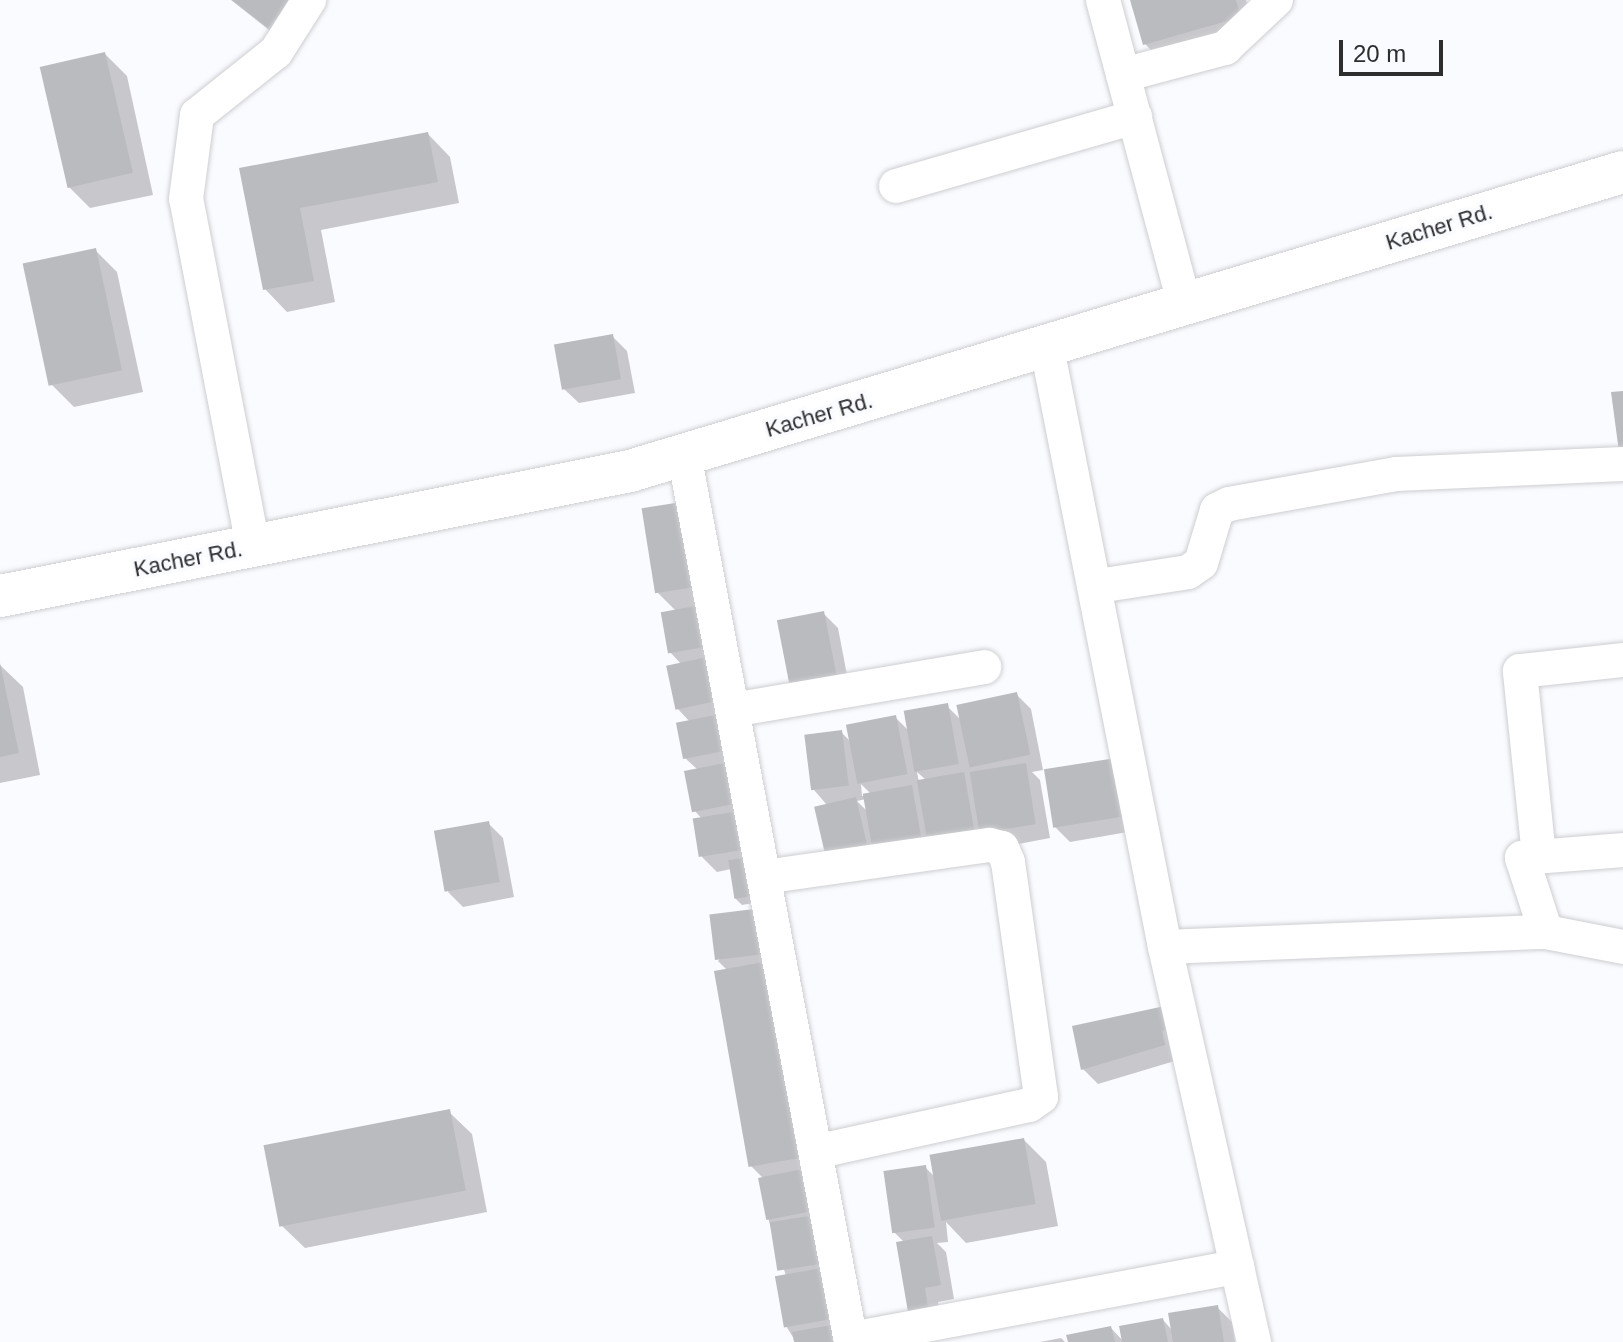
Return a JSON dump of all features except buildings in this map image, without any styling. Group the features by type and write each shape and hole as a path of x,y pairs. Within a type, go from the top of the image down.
{"main road":[{"name":"Kacher Rd.","path":"0,596 630,471 1047,348 1184,303 1623,172"}],"street":[{"path":"253,546 186,199 197,115 276,52 309,0"},
{"path":"1103,0 1184,303"},
{"path":"1123,75 1214,53 1238,40 1263,6"},
{"path":"896,186 1135,117"},
{"path":"1047,348 1098,586 1165,947 1254,1342"},
{"path":"684,454 851,1340 1237,1267"},
{"path":"1098,586 1188,572 1201,563 1217,510 1229,504 1396,474 1623,464"},
{"path":"1539,856 1520,671 1623,660"},
{"path":"733,710 984,667"},
{"path":"764,877 990,845 1002,848 1008,862 1041,1097 1029,1105 816,1152"},
{"path":"1546,932 1522,858 1623,850"},
{"path":"1165,947 1546,932 1623,947"}]}
